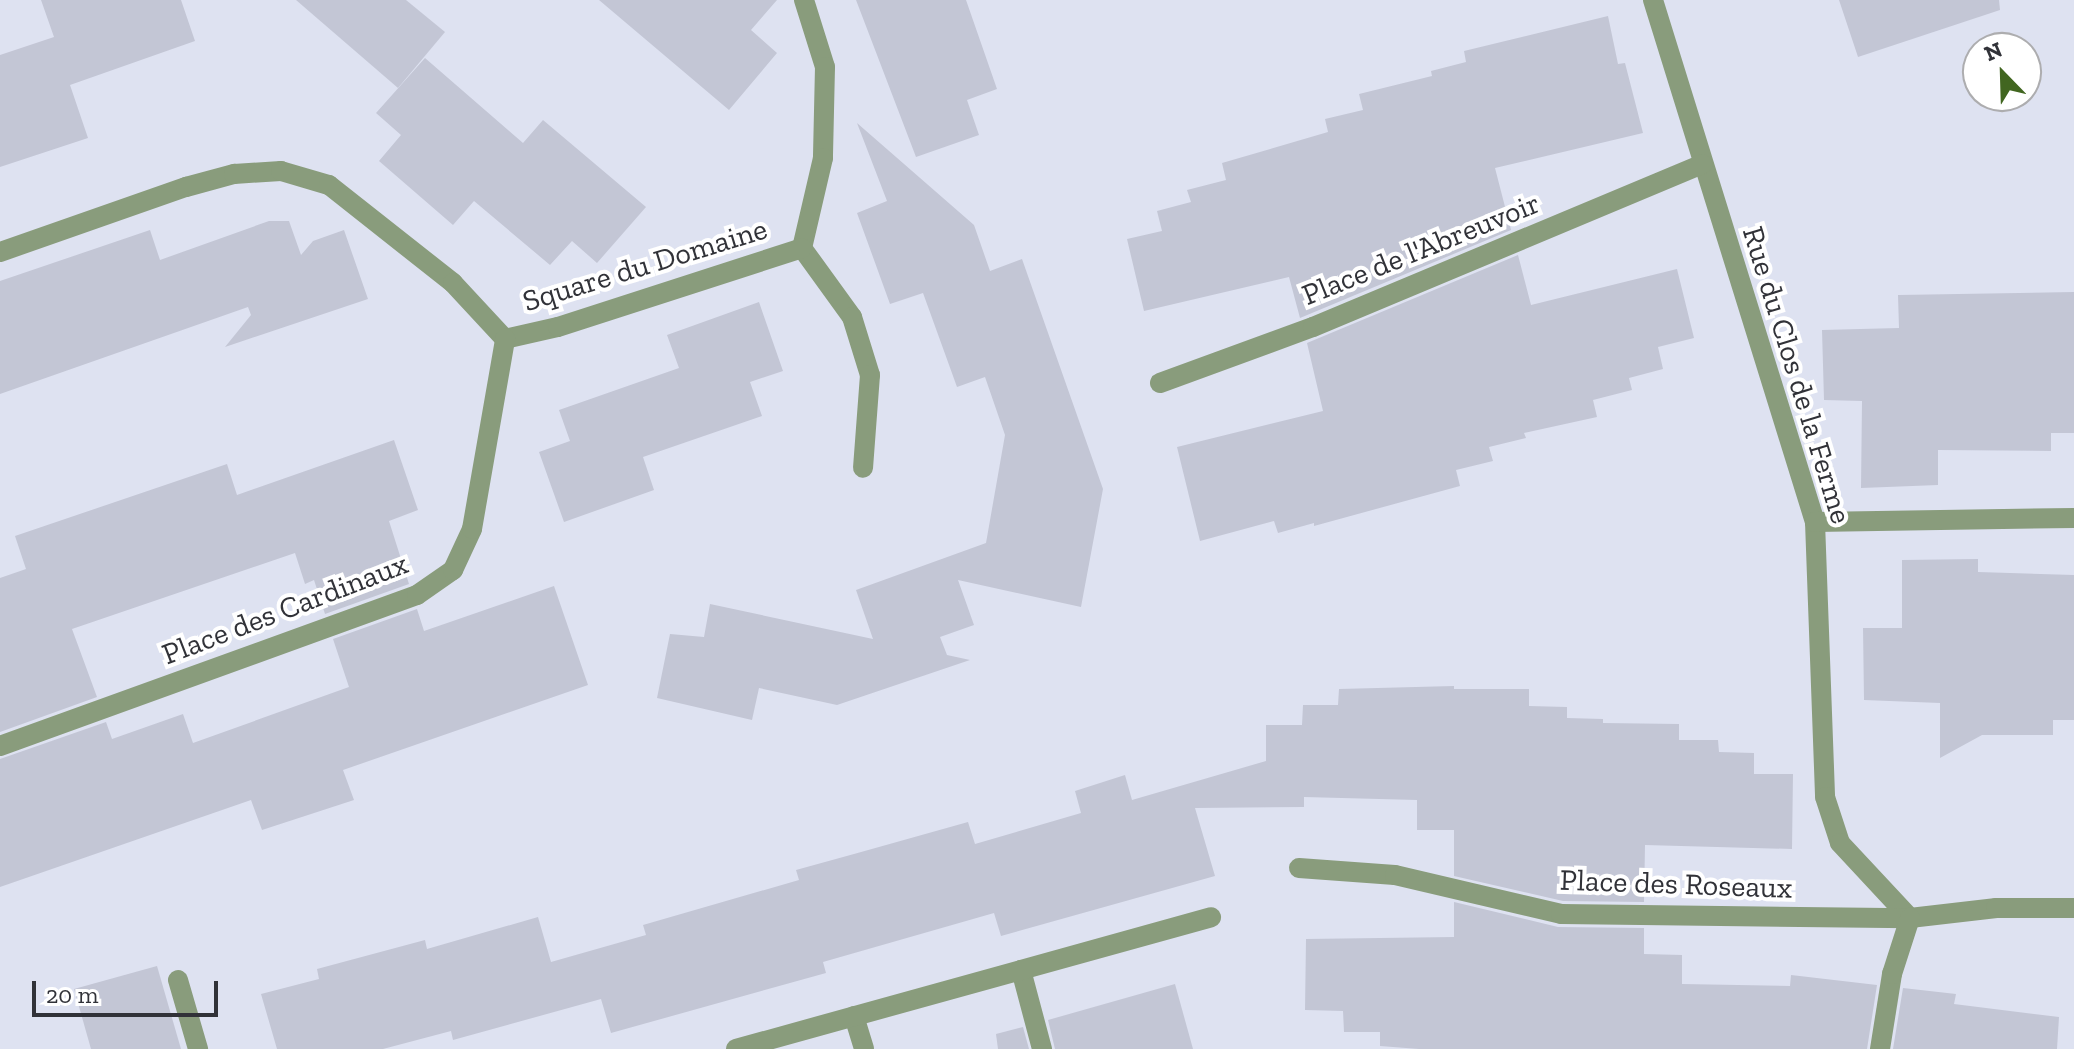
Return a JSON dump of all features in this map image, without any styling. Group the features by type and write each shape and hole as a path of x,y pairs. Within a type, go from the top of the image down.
{"street":[{"name":"Square du Domaine","path":"804,0 825,67 823,158 802,248 852,317 870,375 863,468"},
{"name":"Rue du Clos de la Ferme","path":"1653,0 1815,522 1825,797 1840,843 1910,918"},
{"name":"Place de l'Abreuvoir","path":"1160,383 1328,321 1702,164"},
{"path":"0,252 186,187 234,174 281,171 329,185 453,283 505,339"},
{"name":"Square du Domaine","path":"505,339 558,327 802,248"},
{"name":"Place des Cardinaux","path":"0,746 417,595 453,570 472,529 505,339"},
{"path":"1815,522 2074,518"},
{"name":"Place des Roseaux","path":"1299,868 1395,875 1561,914 1910,918"},
{"path":"1880,1049 1892,974 1910,918 1996,908 2074,908"},
{"path":"736,1049 1211,917"},
{"path":"1021,970 1042,1049"},
{"path":"178,980 198,1049"},
{"path":"854,1016 864,1049"}],"building":[{"path":"41,0 181,0 195,41 70,85 88,138 0,167 0,55 54,37"},
{"path":"296,0 406,0 445,32 398,88"},
{"path":"599,0 777,0 751,30 777,53 729,110"},
{"path":"856,0 966,0 997,89 967,100 979,135 916,157"},
{"path":"1839,0 1999,0 2000,10 1858,57"},
{"path":"1608,16 1618,64 1625,63 1643,133 1495,168 1511,230 1300,318 1289,277 1144,311 1127,239 1162,231 1157,211 1191,202 1187,190 1226,180 1222,163 1328,132 1325,119 1363,110 1359,94 1432,76 1431,71 1466,62 1464,51"},
{"path":"425,58 523,143 543,120 646,207 597,263 572,241 550,265 474,201 453,225 379,161 401,135 376,113"},
{"path":"857,123 974,225 990,271 1022,259 1103,489 1081,607 958,580 974,625 940,637 947,655 970,660 837,705 759,688 752,720 657,698 670,634 704,637 710,604 873,639 856,590 986,543 1005,435 985,377 957,387 923,293 890,304 857,213 887,201"},
{"path":"269,221 289,221 301,255 313,241 344,230 368,299 225,347 251,315 248,307 0,394 0,281 150,230 160,260"},
{"path":"1518,255 1531,305 1677,269 1694,338 1658,347 1663,369 1629,378 1632,390 1593,400 1597,417 1524,433 1526,438 1489,447 1493,461 1456,470 1460,486 1314,526 1314,523 1278,533 1274,521 1200,541 1177,447 1323,411 1307,343"},
{"path":"2074,292 2074,433 2051,433 2051,451 1938,450 1938,485 1861,488 1862,401 1824,400 1822,330 1899,328 1898,295"},
{"path":"759,302 783,371 750,382 762,416 643,457 654,490 564,522 539,452 570,441 559,410 679,368 667,335"},
{"path":"394,440 418,510 389,521 409,584 325,614 314,580 305,584 295,553 72,629 97,697 0,732 0,578 26,569 15,536 227,464 237,495"},
{"path":"1978,559 1978,572 2074,575 2074,720 2053,720 2053,735 1982,735 1940,758 1940,703 1864,700 1863,628 1902,628 1902,560"},
{"path":"554,586 588,685 343,770 354,800 262,830 251,800 0,887 0,759 106,722 112,739 183,714 193,743 349,687 333,639 417,609 424,631"},
{"path":"1454,686 1454,689 1529,689 1529,706 1567,707 1567,718 1603,719 1603,723 1679,724 1679,740 1718,740 1719,752 1754,753 1754,774 1793,774 1792,849 1645,845 1644,902 1563,901 1454,876 1454,830 1417,830 1417,800 1304,797 1304,807 1195,808 1215,876 1001,936 994,913 823,962 826,973 611,1033 601,999 453,1040 451,1031 383,1049 277,1049 261,994 319,979 317,969 425,940 427,949 538,917 551,962 646,935 643,925 799,880 796,870 968,822 975,844 1081,813 1075,791 1125,775 1132,800 1266,761 1266,725 1302,725 1303,705 1338,705 1339,689"},
{"path":"1454,902 1558,927 1644,928 1644,954 1682,955 1682,984 1790,986 1791,975 1877,985 1867,1049 1419,1049 1380,1046 1380,1032 1344,1032 1343,1011 1305,1010 1306,939 1454,937"},
{"path":"157,966 181,1049 91,1049 74,989"},
{"path":"1175,984 1193,1049 1055,1049 1048,1020"},
{"path":"1903,988 1956,994 1954,1004 2059,1017 2057,1049 1893,1049"},
{"path":"1023,1027 1029,1049 998,1049 996,1034"}]}
